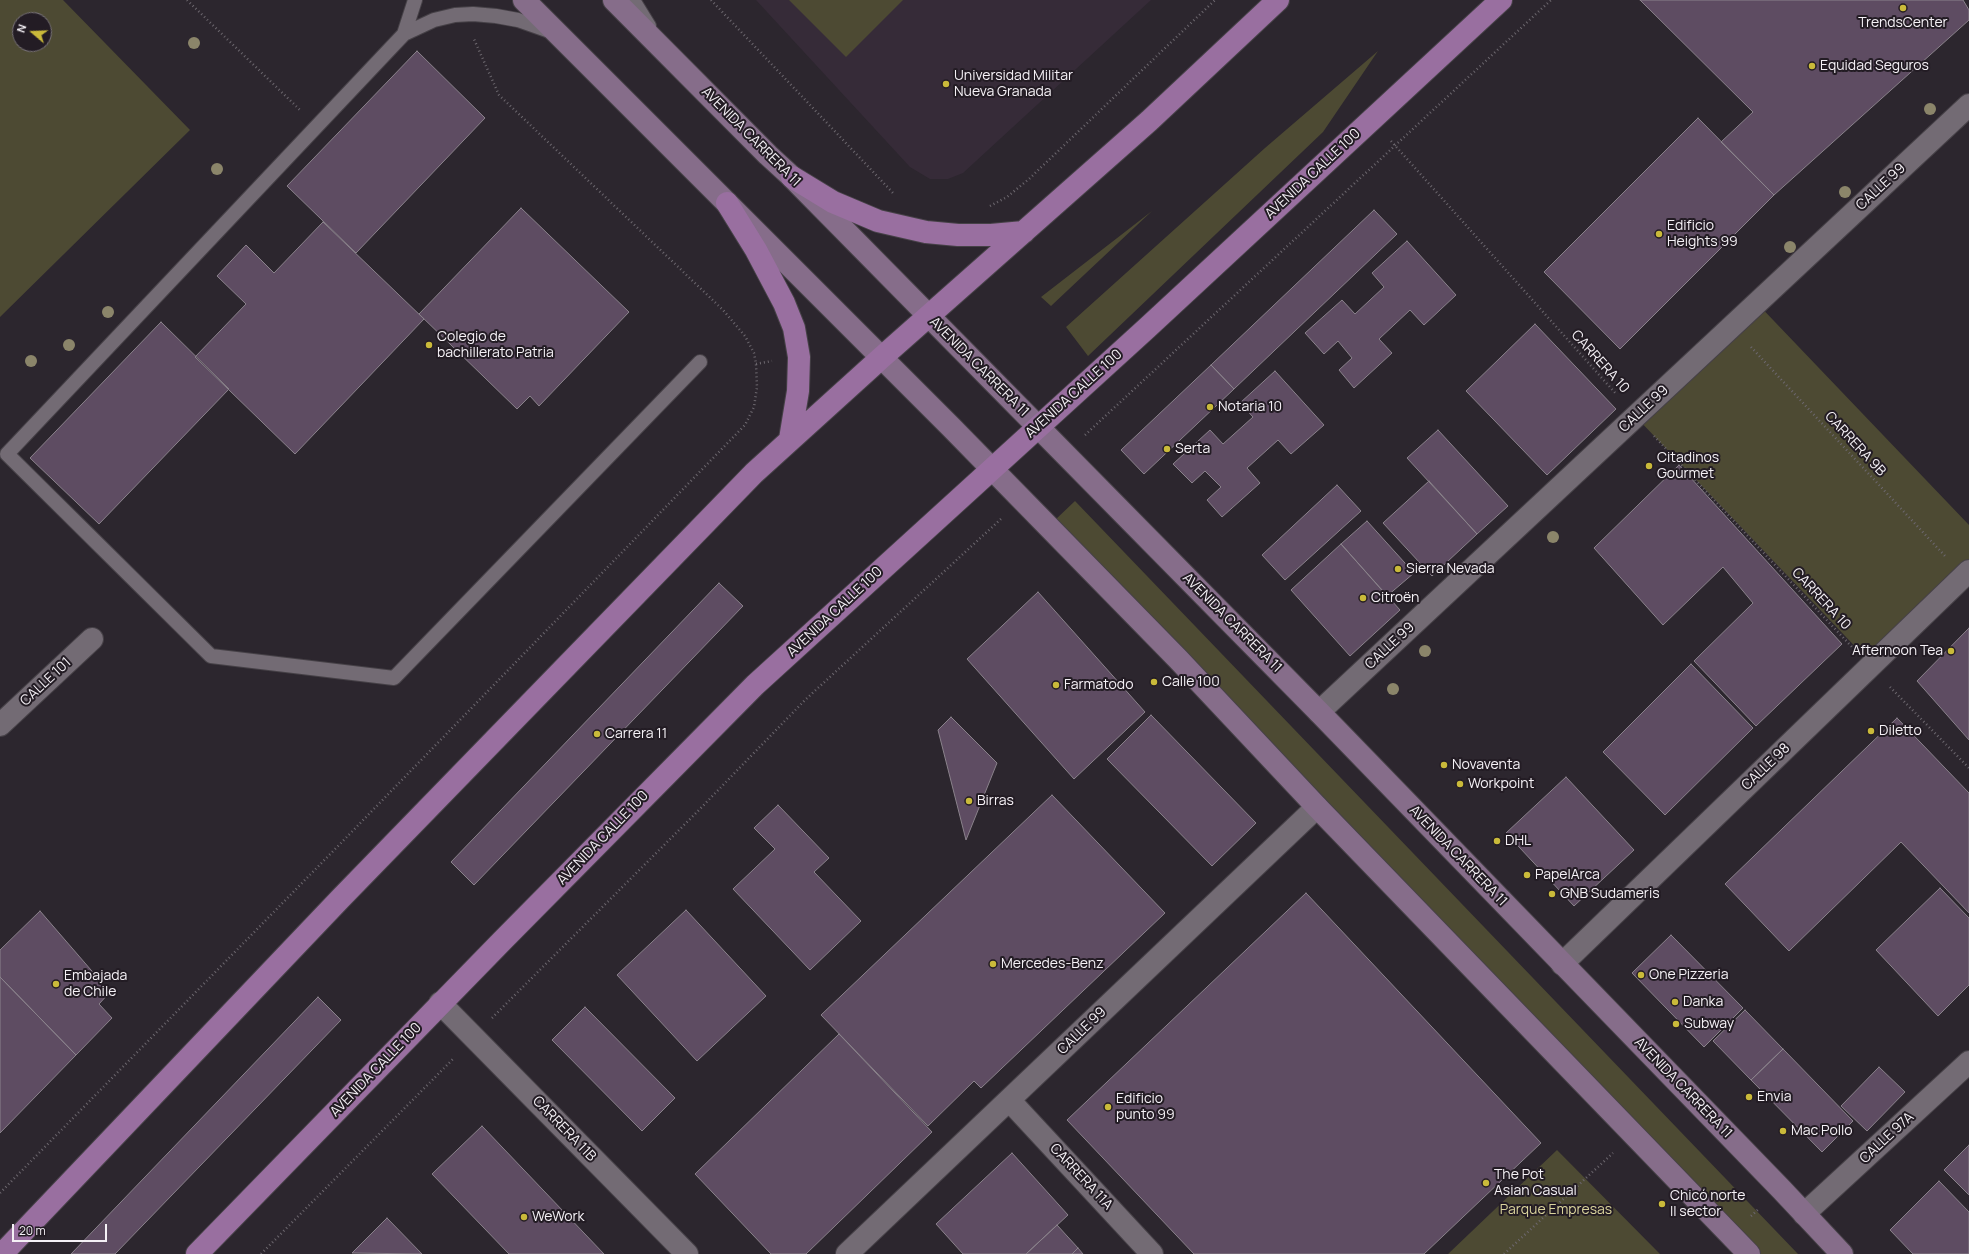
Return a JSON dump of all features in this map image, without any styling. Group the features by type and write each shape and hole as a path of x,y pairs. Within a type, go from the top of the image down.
{"main road":[{"path":"524,0 992,469 1178,659 1317,807 1749,1254"},
{"name":"AVENIDA CARRERA 11","path":"614,0 768,155 792,177 1320,712 1842,1254"},
{"path":"2,1254 351,887 790,438 1149,121 1278,0"},
{"name":"AVENIDA CALLE 100","path":"197,1254 440,1003 678,761 755,685 1502,0"},
{"path":"792,177 833,202 878,221 926,232 965,235 1024,232"},
{"path":"726,203 756,250 784,304 794,328 799,357 798,391 790,438"}],"street":[{"name":"CALLE 99","path":"1320,712 1969,105"},
{"name":"CALLE 98","path":"1562,964 1966,573"},
{"name":"CALLE 101","path":"0,725 92,639"},
{"name":"CALLE 99","path":"847,1254 1317,807"},
{"name":"CARRERA 11B","path":"440,1003 687,1254"},
{"name":"CALLE 97A","path":"1804,1214 1969,1062"},
{"name":"CARRERA 11A","path":"1010,1100 1152,1254"}],"lane":[{"path":"404,34 415,0"},
{"path":"633,0 668,55"},
{"path":"558,34 518,20 496,16 462,15 434,20 404,34 7,454 211,656 394,678 700,362"}],"path":[{"path":"187,0 317,127"},
{"path":"711,0 891,192 896,195"},
{"path":"985,208 1007,197 1029,179 1215,0"},
{"path":"1098,423 1551,0"},
{"path":"0,1193 336,849 745,425 754,407 757,387 756,364 754,353 745,336 722,310 499,95 462,15"},
{"name":"CARRERA 10","path":"1372,119 1636,417 1870,666 1969,768"},
{"name":"CARRERA 9B","path":"1732,327 1966,573"},
{"path":"261,1254 698,811 805,700 986,535"},
{"path":"1504,1254 1633,1133"}],"shaded area":[{"name":"Universidad Militar Nueva Granada","path":"756,0 1151,0 963,173 948,179 930,179 910,167"}],"green space":[{"path":"0,0 63,0 190,130 0,317"},
{"path":"789,0 903,0 846,57"},
{"path":"1378,51 1323,132 1088,356 1066,327 1265,148"},
{"path":"1152,211 1051,306 1041,297"},
{"path":"1753,299 1969,525 1969,560 1867,659 1636,417"},
{"path":"1075,501 1798,1254 1759,1254 1055,520"},
{"name":"Parque Empresas","path":"1557,1150 1660,1254 1448,1254"}],"building":[{"name":"Equidad Seguros","path":"1640,0 1963,0 1969,10 1969,20 1774,195 1721,142 1753,112"},
{"path":"417,51 485,118 356,253 287,186"},
{"name":"Edificio Heights 99","path":"1698,118 1774,195 1620,349 1544,272"},
{"path":"521,208 629,312 539,406 530,396 517,409 419,314"},
{"path":"1374,210 1397,234 1234,389 1211,365"},
{"path":"323,222 424,319 295,454 195,357 246,304 217,276 246,245 274,273"},
{"path":"1407,241 1456,295 1424,325 1410,310 1379,339 1392,353 1354,388 1339,370 1352,358 1338,341 1324,354 1305,333 1342,300 1355,314 1384,287 1372,273"},
{"path":"161,322 229,389 99,524 30,458"},
{"path":"1535,324 1616,409 1547,475 1466,391"},
{"path":"1211,365 1234,389 1144,474 1121,450"},
{"path":"1275,371 1324,425 1291,454 1278,440 1247,468 1260,483 1222,517 1207,500 1221,487 1205,471 1192,483 1173,464 1210,430 1223,444 1253,417 1240,403"},
{"path":"1438,430 1508,506 1477,534 1407,458"},
{"path":"1679,465 1842,644 1756,726 1694,661 1753,603 1723,567 1663,625 1594,548"},
{"path":"1429,481 1477,534 1432,576 1383,523"},
{"path":"1337,485 1361,511 1285,580 1262,555"},
{"path":"1367,521 1414,573 1387,596 1341,544"},
{"path":"1341,544 1400,610 1350,656 1291,590"},
{"name":"Carrera 11","path":"719,583 743,606 474,885 451,862"},
{"name":"Farmatodo","path":"1038,592 1145,712 1074,779 967,659"},
{"path":"1969,628 1969,740 1917,681"},
{"path":"1691,664 1753,728 1665,815 1603,752"},
{"path":"1151,715 1256,823 1212,866 1107,759"},
{"name":"Birras","path":"951,717 997,763 966,840 938,730"},
{"path":"1897,718 1969,793 1969,913 1901,842 1789,951 1725,884"},
{"path":"1566,777 1634,850 1574,906 1506,833"},
{"name":"Mercedes-Benz","path":"1052,795 1165,913 981,1088 974,1081 928,1126 821,1015"},
{"path":"778,805 829,858 814,872 861,921 810,970 733,889 775,849 754,828"},
{"path":"1940,888 1969,918 1969,985 1938,1016 1876,950"},
{"path":"1306,893 1541,1143 1424,1254 1194,1254 1067,1120"},
{"path":"686,910 766,996 697,1061 617,975"},
{"name":"Embajada de Chile","path":"40,911 110,992 99,1004 112,1018 76,1055 0,977 0,950"},
{"path":"1671,935 1743,1008 1704,1047 1632,973"},
{"path":"0,977 76,1055 0,1133"},
{"path":"318,997 341,1020 115,1254 71,1254"},
{"path":"585,1007 675,1098 642,1131 552,1040"},
{"path":"1745,1010 1783,1049 1751,1080 1713,1041"},
{"path":"839,1034 932,1132 806,1254 771,1254 695,1174"},
{"path":"1783,1049 1853,1121 1822,1152 1751,1080"},
{"path":"1879,1067 1905,1092 1867,1131 1841,1106"},
{"path":"482,1126 604,1254 509,1254 432,1174"},
{"path":"1969,1145 1969,1195 1944,1170"},
{"path":"1012,1153 1068,1215 1026,1254 963,1254 936,1224"},
{"path":"1939,1181 1969,1212 1969,1254 1913,1254 1890,1230"},
{"path":"387,1218 422,1254 352,1253"},
{"path":"1057,1225 1078,1248 1072,1254 1026,1254"},
{"path":"1078,1248 1083,1254 1072,1254"}],"place":[{"name":"TrendsCenter","path":"1903,8"},
{"name":"Equidad Seguros","path":"1812,66"},
{"name":"Universidad Militar Nueva Granada","path":"946,84"},
{"name":"Edificio Heights 99","path":"1659,234"},
{"name":"Colegio de bachillerato Patria","path":"429,345"},
{"name":"Notaria 10","path":"1210,407"},
{"name":"Serta","path":"1167,449"},
{"name":"Citadinos Gourmet","path":"1649,466"},
{"name":"Sierra Nevada","path":"1398,569"},
{"name":"Citroën","path":"1363,598"},
{"name":"Afternoon Tea","path":"1951,651"},
{"name":"Calle 100","path":"1154,682"},
{"name":"Farmatodo","path":"1056,685"},
{"name":"Diletto","path":"1871,731"},
{"name":"Carrera 11","path":"597,734"},
{"name":"Novaventa","path":"1444,765"},
{"name":"Workpoint","path":"1460,784"},
{"name":"Birras","path":"969,801"},
{"name":"DHL","path":"1497,841"},
{"name":"PapelArca","path":"1527,875"},
{"name":"GNB Sudameris","path":"1552,894"},
{"name":"Mercedes-Benz","path":"993,964"},
{"name":"One Pizzeria","path":"1641,975"},
{"name":"Embajada de Chile","path":"56,984"},
{"name":"Danka","path":"1675,1002"},
{"name":"Subway","path":"1676,1024"},
{"name":"Envia","path":"1749,1097"},
{"name":"Edificio punto 99","path":"1108,1107"},
{"name":"Mac Pollo","path":"1783,1131"},
{"name":"The Pot Asian Casual","path":"1486,1183"},
{"name":"Chicó norte II sector","path":"1662,1204"},
{"name":"WeWork","path":"524,1217"}]}
